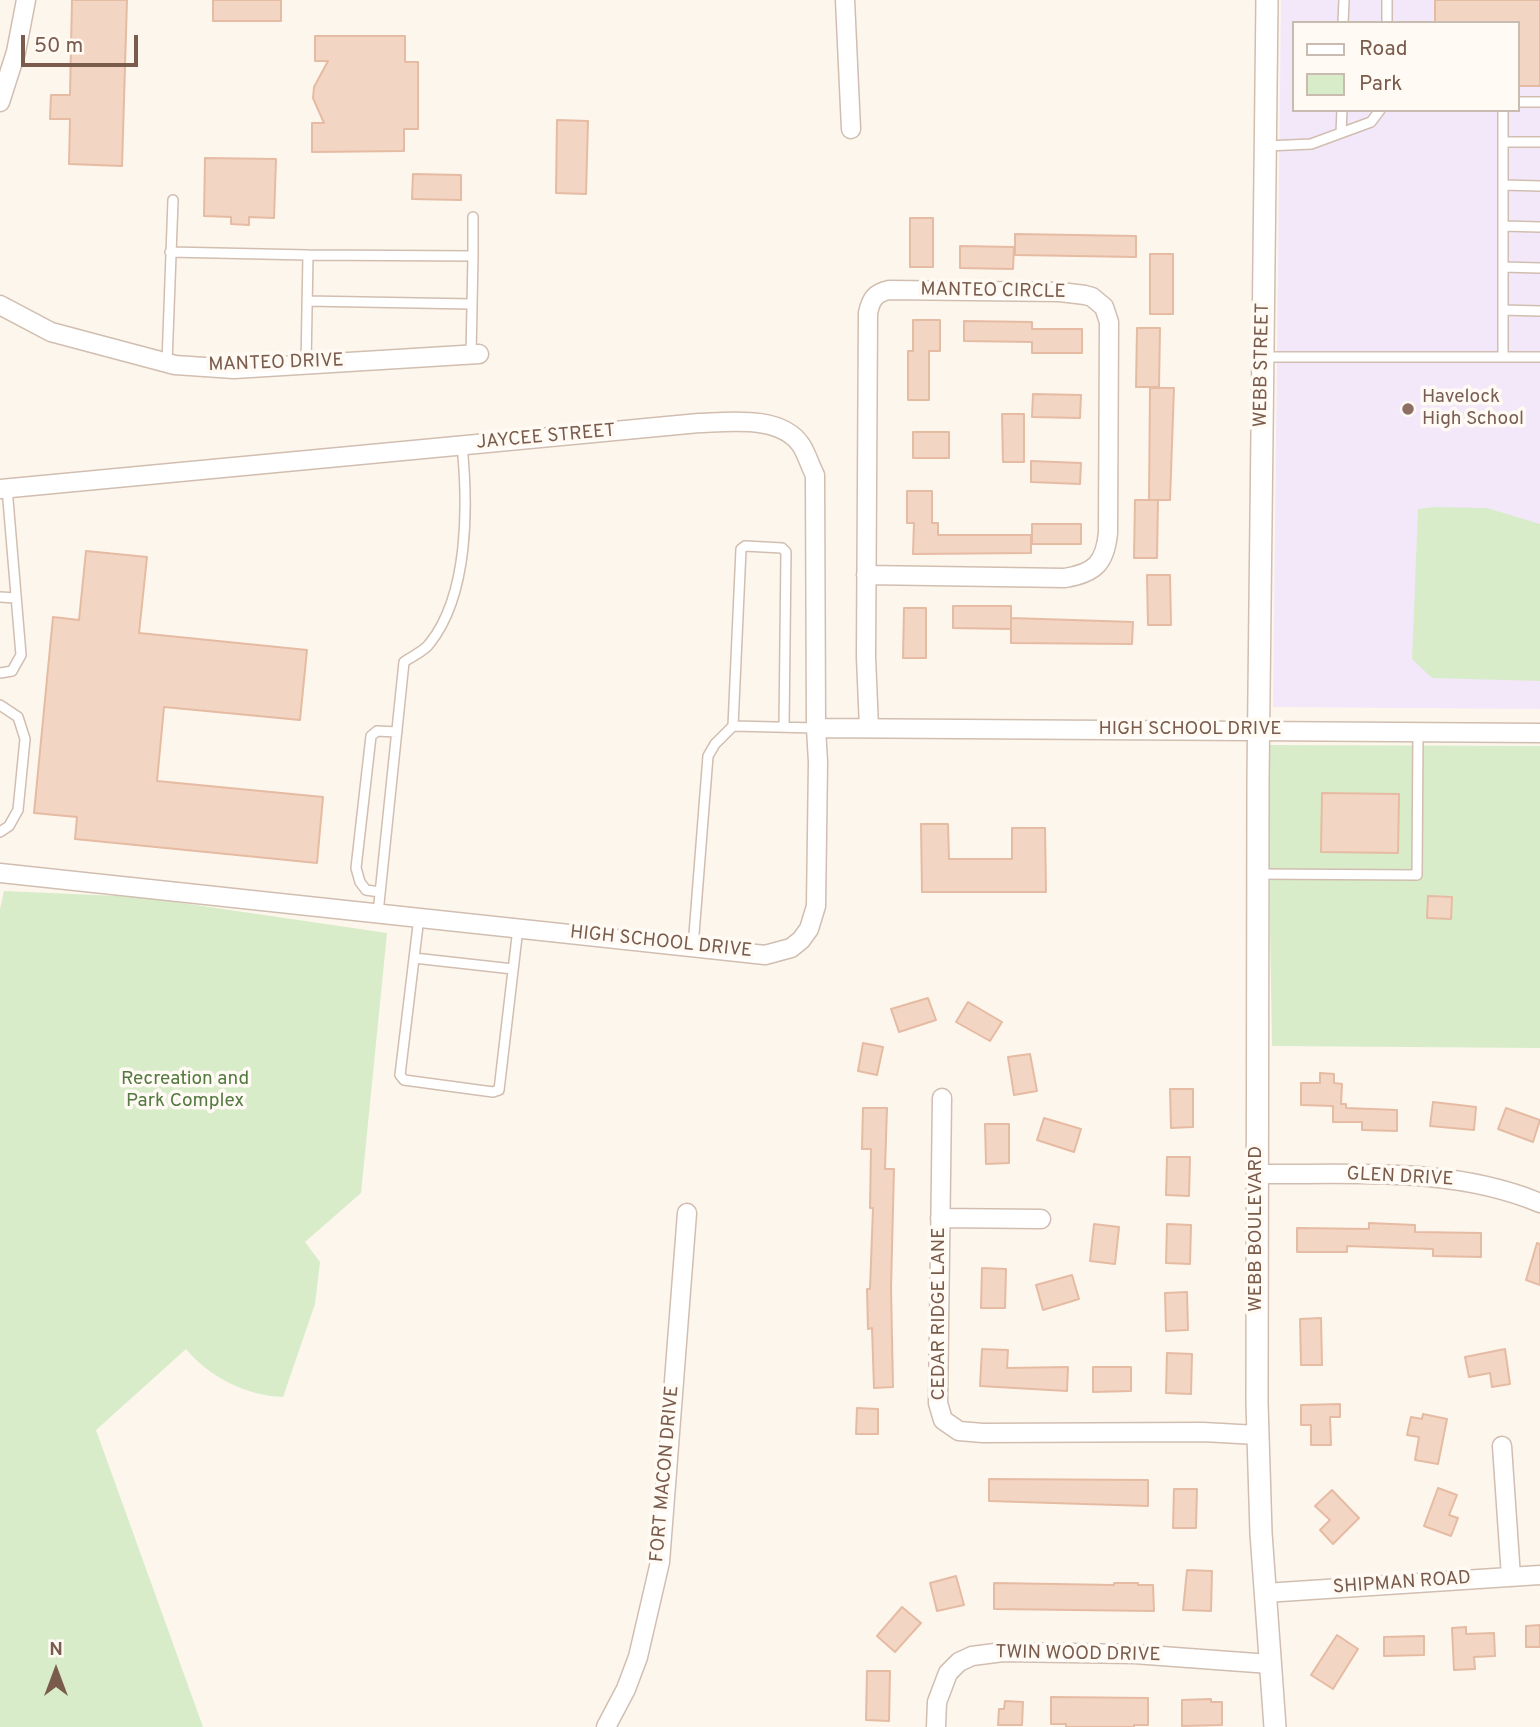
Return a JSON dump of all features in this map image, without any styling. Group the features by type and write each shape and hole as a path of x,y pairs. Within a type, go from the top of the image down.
{"street":[{"path":"0,102 16,52 26,0"},
{"path":"845,0 852,129"},
{"name":"WEBB STREET","path":"1259,730 1267,0"},
{"name":"MANTEO CIRCLE","path":"866,575 1065,578 1088,572 1097,565 1107,546 1108,533 1110,322 1104,307 1092,297 1060,292 889,290 873,296 868,313 866,575 869,728"},
{"name":"MANTEO DRIVE","path":"0,304 51,332 167,362 234,369 475,354"},
{"name":"JAYCEE STREET","path":"4,488 699,423 757,422 780,429 800,443 815,475 816,728"},
{"name":"HIGH SCHOOL DRIVE","path":"0,873 765,955 792,948 808,929 816,905 816,728 1540,733"},
{"name":"WEBB BOULEVARD","path":"1259,730 1257,1435 1275,1727"},
{"name":"CEDAR RIDGE LANE","path":"942,1098 939,1403 943,1420 959,1431 983,1433 1203,1432 1257,1435"},
{"name":"GLEN DRIVE","path":"1257,1174 1440,1178 1477,1184 1540,1202"},
{"name":"FORT MACON DRIVE","path":"606,1727 626,1689 638,1657 660,1562 687,1213"},
{"path":"940,1218 1041,1219"},
{"path":"1502,1446 1511,1577"},
{"name":"SHIPMAN ROAD","path":"1265,1593 1540,1575"},
{"name":"TWIN WOOD DRIVE","path":"936,1727 937,1702 945,1678 958,1662 972,1656 1003,1652 1135,1654 1270,1664"}],"lane":[{"path":"1343,0 1343,21"},
{"path":"1387,0 1387,21"},
{"path":"1519,102 1540,102"},
{"path":"1341,133 1342,112"},
{"path":"1265,146 1311,144 1371,121 1378,112"},
{"path":"1503,112 1503,357"},
{"path":"1503,142 1540,142"},
{"path":"1503,186 1540,186"},
{"path":"167,362 173,200"},
{"path":"473,217 472,304 475,354"},
{"path":"1503,226 1540,227"},
{"path":"170,252 473,256"},
{"path":"306,364 307,255"},
{"path":"1503,267 1540,268"},
{"path":"307,301 472,304"},
{"path":"1503,310 1540,311"},
{"path":"1263,357 1540,357"},
{"path":"378,913 404,662 429,645 447,613 463,557 465,469 462,445"},
{"path":"0,673 12,671 21,655 4,488"},
{"path":"693,947 708,756 715,744 733,726 741,549 745,546 782,548 786,552 784,727"},
{"path":"0,597 16,598"},
{"path":"0,705 18,718 24,739 18,810 9,826 0,832"},
{"path":"733,726 816,728"},
{"path":"380,892 366,890 360,882 356,867 370,736 377,730 397,732"},
{"path":"1258,874 1418,875 1418,732"},
{"path":"419,917 400,1075 404,1080 493,1092 499,1090 518,928"},
{"path":"414,958 513,969"}],"shaded area":[{"name":"Havelock High School","path":"1281,0 1540,0 1540,709 1273,707"}],"green space":[{"path":"1487,508 1540,524 1540,681 1432,678 1412,659 1418,509"},
{"path":"1267,745 1540,746 1540,1048 1272,1046"},
{"name":"Recreation and Park Complex","path":"4,891 141,897 387,933 361,1193 305,1242 320,1262 315,1304 283,1397 256,1393 230,1383 206,1368 186,1349 96,1430 203,1727 0,1727 0,909"}],"building":[{"path":"72,0 127,0 122,166 69,164 70,119 50,119 51,95 70,95"},
{"path":"213,0 281,0 281,21 213,21"},
{"path":"1435,0 1540,0 1540,86 1519,86 1519,21 1435,21"},
{"path":"315,36 405,36 405,62 418,62 418,129 404,129 404,151 312,152 312,123 324,123 313,98 314,87 328,61 315,61"},
{"path":"557,120 588,121 586,194 556,193"},
{"path":"205,158 276,159 274,218 249,217 249,225 231,224 231,217 204,216"},
{"path":"413,174 461,175 461,200 412,199"},
{"path":"910,218 933,218 933,267 910,267"},
{"path":"1015,234 1136,236 1136,257 1015,255"},
{"path":"960,246 1014,247 1013,269 960,268"},
{"path":"1150,254 1173,254 1173,314 1150,314"},
{"path":"913,320 940,320 940,351 929,351 929,400 908,400 908,351 913,351"},
{"path":"964,321 1032,322 1032,329 1082,329 1082,353 1032,353 1032,342 964,341"},
{"path":"1137,328 1160,328 1159,387 1136,387"},
{"path":"1150,388 1174,388 1170,500 1149,500"},
{"path":"1033,394 1081,395 1080,418 1032,417"},
{"path":"1002,414 1024,414 1024,462 1003,462"},
{"path":"913,432 949,432 949,458 913,458"},
{"path":"1031,461 1081,463 1080,484 1031,482"},
{"path":"907,491 932,491 932,523 938,523 938,535 1031,535 1031,553 913,554 914,523 907,523"},
{"path":"1135,500 1158,500 1157,558 1134,558"},
{"path":"1032,524 1081,524 1081,544 1032,544"},
{"path":"86,551 147,557 139,633 307,650 300,720 164,707 157,781 323,797 317,863 75,839 77,817 34,813 53,617 79,620"},
{"path":"1147,575 1170,575 1171,625 1148,625"},
{"path":"953,606 1011,606 1011,629 953,628"},
{"path":"904,608 926,608 926,658 903,658"},
{"path":"1011,618 1133,622 1132,644 1011,643"},
{"path":"1322,793 1399,794 1398,853 1321,852"},
{"path":"921,824 948,824 949,859 1012,859 1012,828 1045,828 1046,892 922,892"},
{"path":"1428,896 1452,897 1451,919 1427,918"},
{"path":"928,998 936,1020 899,1032 891,1009"},
{"path":"968,1002 1002,1022 990,1041 956,1022"},
{"path":"863,1043 883,1047 877,1075 858,1071"},
{"path":"1030,1054 1037,1091 1014,1095 1008,1057"},
{"path":"1320,1073 1334,1074 1334,1083 1342,1084 1341,1104 1346,1104 1346,1108 1397,1110 1397,1131 1362,1130 1362,1122 1333,1122 1333,1106 1301,1105 1301,1083 1320,1083"},
{"path":"1170,1089 1193,1089 1193,1127 1171,1128"},
{"path":"1433,1102 1476,1107 1474,1130 1430,1126"},
{"path":"863,1108 887,1108 885,1169 894,1169 891,1288 893,1387 874,1388 872,1328 868,1329 867,1289 870,1289 873,1208 870,1208 871,1149 862,1149"},
{"path":"1506,1108 1540,1120 1533,1142 1498,1129"},
{"path":"1044,1118 1081,1129 1074,1152 1037,1140"},
{"path":"985,1124 1009,1124 1009,1163 986,1164"},
{"path":"1167,1157 1190,1157 1189,1196 1166,1195"},
{"path":"1369,1223 1415,1225 1415,1232 1481,1233 1481,1257 1433,1256 1433,1249 1347,1246 1347,1252 1297,1252 1297,1228 1369,1229"},
{"path":"1094,1224 1119,1227 1115,1264 1090,1261"},
{"path":"1167,1224 1191,1225 1190,1264 1166,1263"},
{"path":"1537,1243 1540,1244 1540,1285 1526,1280"},
{"path":"982,1268 1006,1269 1005,1308 981,1308"},
{"path":"1072,1275 1079,1299 1043,1310 1036,1285"},
{"path":"1187,1292 1188,1330 1166,1331 1165,1293"},
{"path":"1321,1318 1322,1365 1301,1365 1300,1319"},
{"path":"982,1349 1008,1350 1007,1368 1068,1367 1067,1391 980,1386"},
{"path":"1505,1349 1510,1384 1492,1387 1490,1373 1469,1377 1465,1357"},
{"path":"1167,1353 1192,1354 1191,1394 1166,1393"},
{"path":"1093,1367 1131,1367 1131,1391 1093,1392"},
{"path":"1340,1404 1340,1417 1330,1417 1331,1445 1311,1445 1311,1425 1301,1425 1301,1405"},
{"path":"857,1408 878,1409 878,1434 856,1434"},
{"path":"1423,1414 1447,1419 1438,1464 1415,1460 1419,1437 1407,1435 1411,1417 1422,1419"},
{"path":"989,1479 1148,1480 1148,1506 989,1501"},
{"path":"1438,1488 1457,1495 1449,1515 1458,1518 1451,1536 1424,1526"},
{"path":"1174,1489 1197,1489 1196,1528 1173,1528"},
{"path":"1332,1490 1359,1518 1333,1544 1320,1530 1330,1520 1315,1506"},
{"path":"1187,1570 1212,1571 1211,1611 1183,1610"},
{"path":"956,1576 964,1605 937,1611 930,1583"},
{"path":"994,1583 1153,1585 1154,1611 994,1609"},
{"path":"902,1607 921,1623 895,1652 877,1636"},
{"path":"1540,1625 1540,1647 1526,1647 1526,1626"},
{"path":"1466,1627 1466,1634 1494,1633 1495,1656 1474,1657 1475,1669 1454,1670 1452,1628"},
{"path":"1337,1635 1358,1649 1333,1689 1311,1675"},
{"path":"1424,1636 1424,1655 1384,1656 1384,1637"},
{"path":"867,1671 890,1671 889,1721 866,1720"},
{"path":"1051,1697 1148,1698 1148,1725 1066,1727 1066,1724 1051,1724"},
{"path":"1211,1699 1211,1702 1222,1702 1222,1725 1182,1726 1182,1700"},
{"path":"1005,1701 1023,1702 1022,1725 998,1725 999,1709 1004,1709"}],"place":[{"name":"Havelock High School","path":"1408,409"}]}
